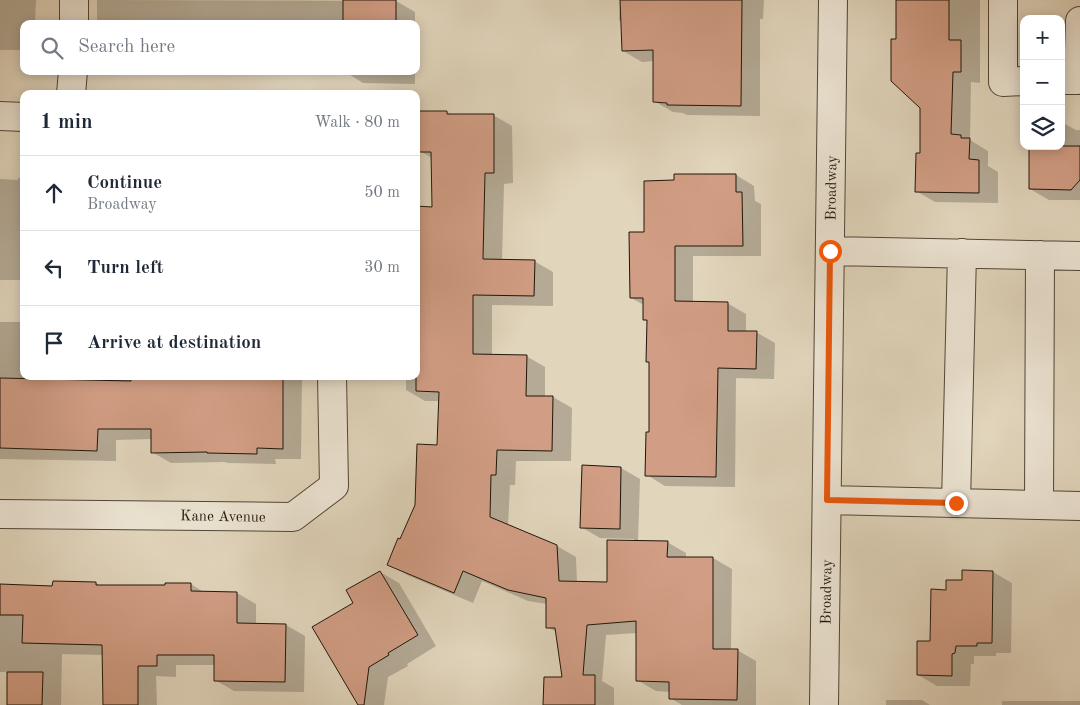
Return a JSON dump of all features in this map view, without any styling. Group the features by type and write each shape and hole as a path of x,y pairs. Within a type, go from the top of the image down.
{"street":[{"path":"74,0 74,20"},
{"name":"Broadway","path":"824,705 833,0"},
{"path":"1003,0 1003,82 1020,81"},
{"path":"1065,80 1078,80 1080,20"},
{"path":"71,90 73,75"},
{"path":"0,116 20,117"},
{"path":"830,251 1080,256"},
{"path":"956,503 962,253"},
{"path":"1039,505 1040,255"},
{"name":"Kane Avenue","path":"0,514 293,516 334,486 332,380"},
{"path":"827,500 1080,506"}],"building":[{"path":"343,0 396,0 396,20 343,20"},
{"path":"620,0 742,0 741,106 667,105 667,103 653,102 653,50 622,51"},
{"path":"896,0 949,0 949,40 961,40 961,72 953,72 951,134 961,135 961,138 970,138 969,159 979,160 979,193 915,192 916,153 920,153 920,108 891,81 891,39 896,39"},
{"path":"420,111 447,111 447,114 494,114 494,173 485,173 483,259 535,260 534,296 473,295 473,354 527,355 526,396 553,396 552,451 497,450 496,475 491,475 490,517 557,545 559,581 607,582 607,540 668,541 667,557 713,557 713,649 738,649 737,700 669,699 669,682 636,681 636,621 587,625 583,675 595,675 595,705 543,705 544,677 562,677 555,628 546,628 546,598 508,590 463,571 454,593 387,565 415,505 417,444 437,445 439,392 416,391 416,380 420,380 420,206 432,207 431,152 420,152"},
{"path":"1065,146 1080,146 1080,180 1071,190 1029,189 1029,150 1065,150"},
{"path":"674,174 736,174 736,192 742,192 743,246 675,246 675,301 728,302 728,331 757,331 756,369 718,368 716,477 645,476 646,432 649,432 649,362 646,362 647,320 643,320 643,298 630,298 629,232 644,232 644,181 674,180"},
{"path":"0,378 20,378 20,380 283,380 283,449 257,448 257,454 207,452 151,453 151,429 98,429 97,451 0,448"},
{"path":"582,465 621,467 620,529 580,528"},
{"path":"962,570 993,571 992,643 977,643 977,646 956,646 955,653 952,654 952,676 917,675 917,641 930,641 931,589 946,590 946,580 962,580"},
{"path":"380,571 418,635 369,667 364,705 358,705 312,627 353,603 346,590"},
{"path":"53,581 96,582 96,585 191,583 191,591 237,592 237,623 286,624 285,682 214,681 214,655 157,655 157,666 138,666 138,705 103,705 102,645 22,643 23,615 0,615 0,584 52,586"},
{"path":"7,672 43,672 42,705 7,705"}],"route":[{"path":"830,251 827,500 956,503"}]}
